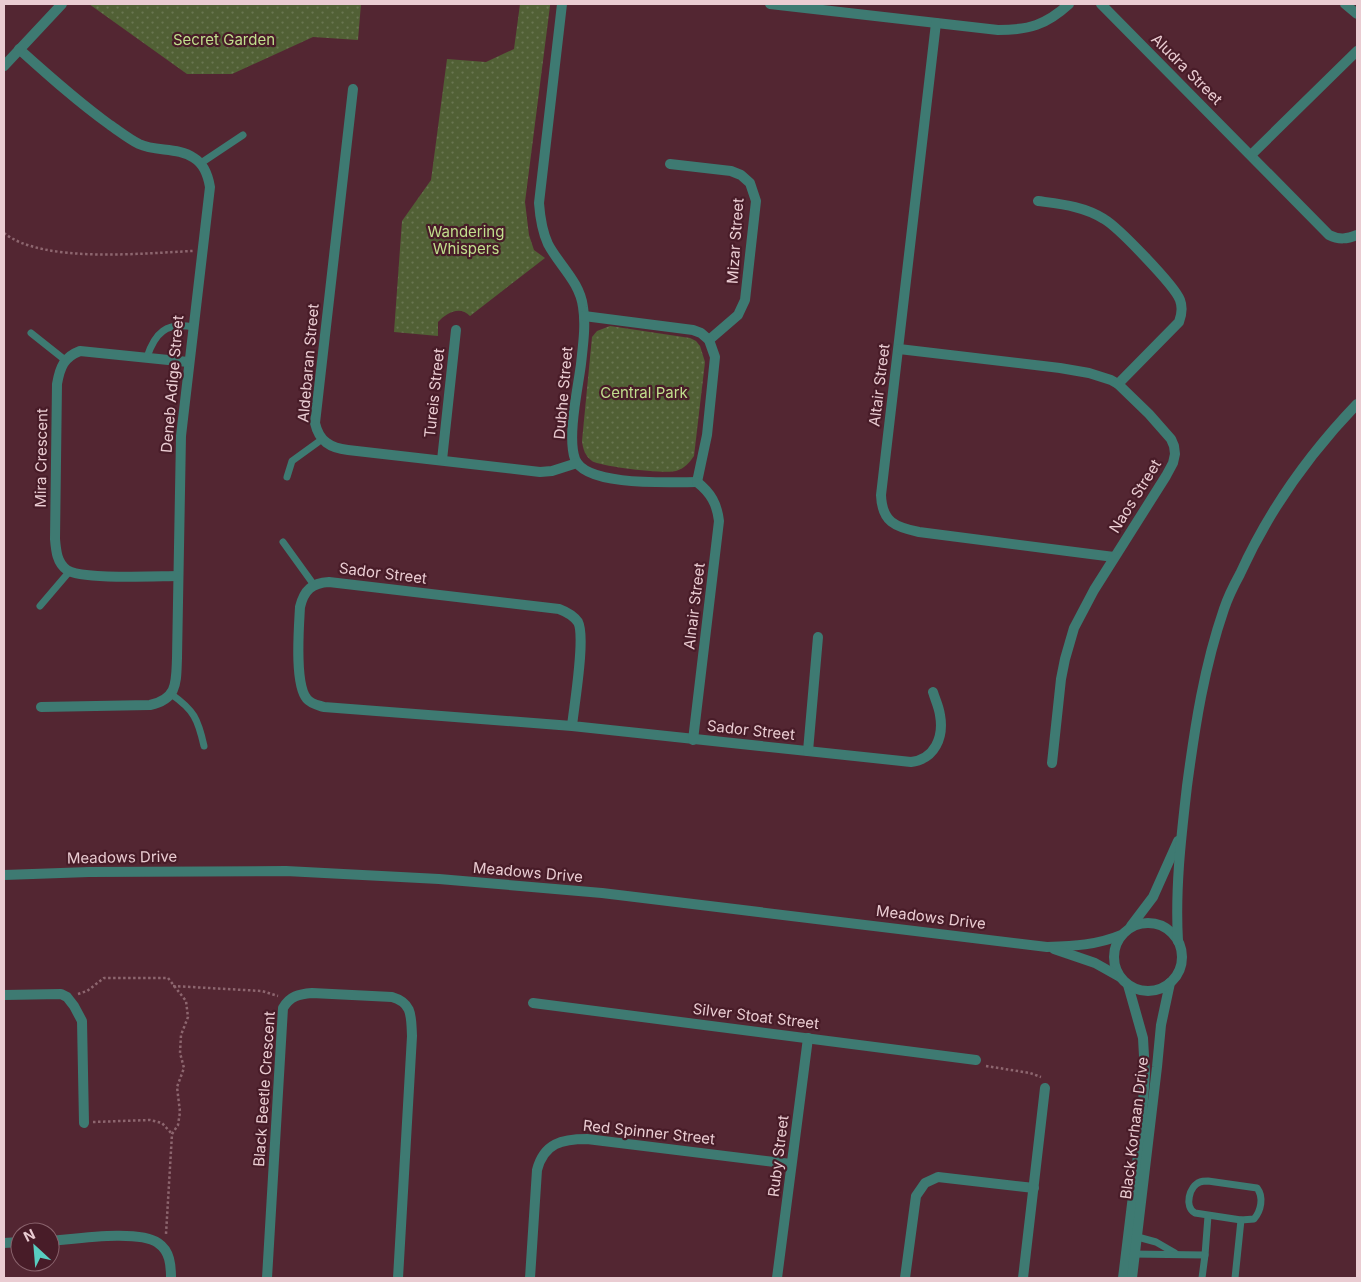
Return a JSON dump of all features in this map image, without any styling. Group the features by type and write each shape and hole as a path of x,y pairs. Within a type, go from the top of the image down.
{"street":[{"path":"4,66 62,4"},
{"name":"Dubhe Street","path":"562,4 539,203 542,229 548,244 578,289 582,301 584,316 582,351 573,432 574,456 577,463"},
{"path":"770,4 998,30 1029,28 1041,24 1052,18 1069,4"},
{"name":"Aludra Street","path":"1101,4 1330,235 1337,239 1357,235"},
{"path":"1346,4 1357,14"},
{"name":"Altair Street","path":"936,23 881,495 883,512 888,520 907,530 1114,557"},
{"path":"19,50 80,103 128,138 145,146 186,154 201,164"},
{"path":"1251,155 1357,51"},
{"name":"Aldebaran Street","path":"353,89 315,423 321,440 337,449 540,472 552,471 577,463"},
{"name":"Deneb Adige Street","path":"170,694 175,689 176,680 181,436 192,327 210,187 201,164"},
{"name":"Mizar Street","path":"670,164 731,171 750,183 756,201 746,300 738,315 709,340"},
{"path":"1038,201 1073,207 1104,219 1114,226 1155,268 1180,298 1182,314 1179,322 1118,384"},
{"path":"577,463 587,471 610,478 648,482 698,482 707,435 715,357 709,340 701,333 693,330 584,316"},
{"name":"Tureis Street","path":"442,460 456,330"},
{"name":"Naos Street","path":"899,349 1068,369 1102,376 1118,384 1162,428 1174,446 1173,463 1166,476 1114,557 1084,607 1074,628 1062,679 1052,763"},
{"path":"65,360 72,354 88,351 188,362"},
{"name":"Mira Crescent","path":"65,360 60,368 57,384 55,539 59,562 69,572"},
{"path":"1178,941 1178,890 1182,831 1199,702 1224,607 1256,538 1286,489 1357,404"},
{"name":"Alnair Street","path":"693,740 719,520 714,500 698,482"},
{"path":"69,572 121,577 178,576"},
{"name":"Sador Street","path":"572,726 581,639 578,623 567,612 559,609 329,582 314,585 303,596 300,606 300,683 302,692 312,704 324,707 572,726 911,762 920,760 934,752 938,744 940,714 932,692"},
{"name":"Sador Street","path":"808,751 818,637"},
{"path":"41,707 150,704 159,703 170,694"},
{"path":"1130,928 1140,924 1151,923 1162,926 1172,932 1182,952 1182,963 1178,974 1170,983 1149,991 1138,990 1128,985 1120,977 1115,967 1113,956 1121,935 1130,928 1153,897 1172,858 1182,831"},
{"name":"Meadows Drive","path":"4,875 89,872 286,871 439,879 602,893 1048,947 1088,945 1105,942 1121,935"},
{"name":"Meadows Drive","path":"1048,947 1095,963 1120,977"},
{"name":"Black Korhaan Drive","path":"1123,1278 1133,1236 1157,1067 1160,1024 1170,983"},
{"name":"Black Korhaan Drive","path":"1128,985 1137,1011 1143,1038 1146,1074 1133,1236"},
{"path":"4,995 52,993 67,997 74,1006 82,1021 84,1123"},
{"name":"Black Beetle Crescent","path":"267,1278 283,1008 287,1001 300,994 312,993 382,995 401,999 410,1012 412,1036 398,1278"},
{"name":"Silver Stoat Street","path":"533,1002 976,1060"},
{"name":"Ruby Street","path":"777,1278 808,1038"},
{"path":"1023,1278 1045,1088"},
{"name":"Red Spinner Street","path":"530,1278 536,1170 539,1160 545,1152 562,1140 587,1139 792,1164"},
{"path":"905,1278 916,1196 925,1183 938,1177 1034,1188"},
{"path":"60,1240 122,1236 151,1239 164,1249 170,1262 171,1278"},
{"name":"Black Korhaan Drive","path":"1130,1254 1132,1278"}],"lane":[{"path":"201,164 243,135"},
{"path":"147,357 154,340 160,332 170,327 184,325 192,327"},
{"path":"30,333 65,360"},
{"path":"287,477 292,461 321,440"},
{"path":"283,542 314,585"},
{"path":"40,606 69,572"},
{"path":"170,694 194,714 204,746"},
{"path":"1201,1182 1257,1188 1261,1194 1259,1214 1254,1219 1241,1220 1208,1216 1191,1211 1189,1206 1194,1185 1201,1182"},
{"path":"1202,1278 1206,1255 1208,1216"},
{"path":"1235,1278 1241,1220"},
{"path":"1133,1236 1156,1242 1175,1254"},
{"path":"1130,1254 1206,1255"}],"path":[{"path":"4,233 9,237 32,246 69,253 106,255 202,251"},
{"path":"67,997 87,991 104,978 168,978 186,1001 188,1017 181,1035 180,1053 184,1068 177,1087 180,1112 178,1125 172,1134 164,1249"},
{"path":"173,986 262,991 287,1001"},
{"path":"976,1060 986,1066 1040,1076 1045,1088"},
{"path":"84,1123 150,1120 162,1123 172,1134"}],"green space":[{"name":"Secret Garden","path":"89,4 361,4 358,40 313,37 232,74 187,74"},
{"name":"Wandering Whispers","path":"520,4 550,4 525,202 529,235 534,250 545,258 470,316 462,311 458,311 445,316 438,322 438,336 394,332 402,221 431,180 447,59 486,62 514,49"},
{"name":"Central Park","path":"610,326 690,338 700,346 705,362 694,456 679,470 660,472 608,466 592,461 585,452 582,441 592,337 597,331"}]}
